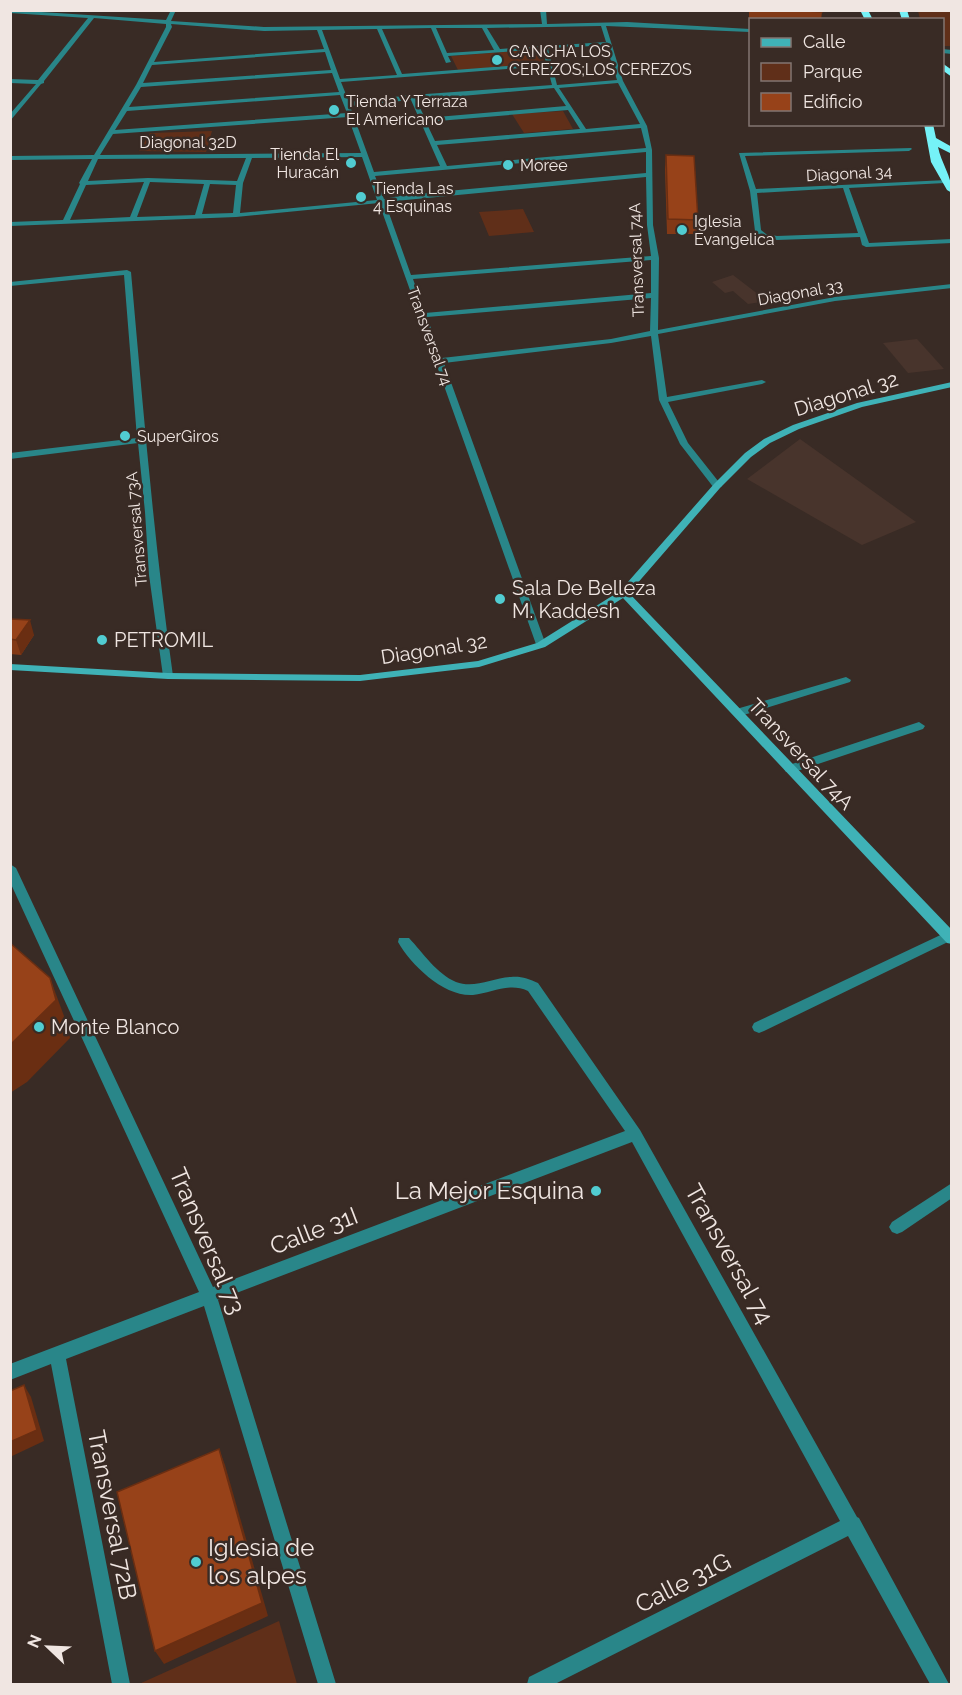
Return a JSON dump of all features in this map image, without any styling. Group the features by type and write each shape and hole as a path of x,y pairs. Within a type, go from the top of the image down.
{"highway":[{"path":"928,126 936,162 948,186"},
{"path":"930,139 951,151"}],"street":[{"path":"65,223 96,155 139,85 169,27 168,22 174,10"},
{"path":"543,10 544,26"},
{"path":"10,11 224,27 379,28 648,24 749,30"},
{"path":"10,119 42,82 92,16"},
{"name":"Transversal 74A","path":"603,24 620,81 644,126 648,150 650,225 655,258 654,333 663,400 684,444 717,486"},
{"path":"433,27 453,71"},
{"path":"484,27 498,51"},
{"name":"Transversal 74","path":"319,28 541,645"},
{"path":"379,28 400,76"},
{"path":"444,55 608,44"},
{"path":"545,48 555,86 584,130"},
{"path":"149,64 328,50"},
{"path":"338,81 549,64"},
{"path":"139,85 335,71"},
{"path":"10,81 42,82"},
{"path":"347,104 620,81"},
{"path":"123,109 343,93"},
{"path":"412,97 444,167"},
{"path":"423,120 569,108"},
{"path":"509,113 513,120"},
{"path":"110,132 351,115"},
{"path":"433,142 644,126"},
{"path":"516,128 520,135"},
{"path":"862,235 777,238 764,236 758,231 753,191 741,154 909,148"},
{"path":"372,174 648,150"},
{"name":"Diagonal 32D","path":"10,158 96,155 365,155"},
{"path":"236,215 240,183 250,156"},
{"path":"10,225 236,215 649,175"},
{"path":"82,183 148,180 240,183"},
{"path":"133,219 148,180"},
{"path":"198,217 208,181"},
{"path":"845,186 866,245 951,241"},
{"name":"Diagonal 34","path":"753,191 845,186 948,186"},
{"path":"409,277 655,258"},
{"name":"Transversal 73A","path":"10,284 127,272 154,575 168,676"},
{"name":"Diagonal 33","path":"439,361 611,341 835,299 951,286"},
{"path":"423,315 654,295"},
{"path":"663,400 762,382"},
{"name":"Diagonal 32","path":"10,667 168,676 360,678 479,664 541,645 624,593 717,486 748,455 767,441 796,427 860,405 951,384"},
{"path":"10,456 142,440"},
{"name":"Transversal 74A","path":"624,593 950,937"},
{"path":"737,713 846,680"},
{"path":"790,769 919,726"},
{"name":"Transversal 73","path":"10,868 209,1296 327,1684"},
{"path":"759,1027 950,937"},
{"name":"Transversal 74","path":"404,942 452,986 468,991 515,980 533,987 634,1134 940,1684"},
{"name":"Calle 31I","path":"10,1372 634,1134"},
{"path":"897,1227 951,1189"},
{"name":"Transversal 72B","path":"57,1354 121,1684"},
{"name":"Calle 31G","path":"536,1684 853,1524"}],"shaded area":[{"path":"733,275 767,301 748,304 733,291 725,293 712,282"},
{"path":"917,339 944,369 908,373 883,343"},
{"path":"800,439 916,522 862,545 747,479"}],"green space":[{"path":"918,11 951,11 951,46 944,46 944,18 920,18"},
{"path":"542,49 544,64 458,70 451,56"},
{"path":"563,111 573,129 524,133 512,114"},
{"path":"212,131 206,152 139,151 150,133"},
{"path":"523,209 534,232 489,236 479,212"},
{"path":"279,1621 297,1684 139,1684"}],"building":[{"path":"790,10 822,10 822,12"},
{"path":"666,155 694,156 698,220 668,219"},
{"path":"10,619 30,620 16,640 10,639"},
{"path":"10,943 50,978 56,1000 10,1045"},
{"path":"24,1385 37,1430 10,1442 10,1391"},
{"name":"Iglesia de los alpes","path":"219,1449 262,1603 155,1651 117,1492"}],"place":[{"name":"CANCHA LOS CEREZOS;LOS CEREZOS","path":"497,60"},
{"name":"Tienda Y Terraza El Americano","path":"334,110"},
{"name":"Tienda El Huracán","path":"351,163"},
{"name":"Moree","path":"508,165"},
{"name":"Tienda Las 4 Esquinas","path":"361,197"},
{"name":"Iglesia Evangelica","path":"682,230"},
{"name":"SuperGiros","path":"125,436"},
{"name":"Sala De Belleza M. Kaddesh","path":"500,599"},
{"name":"PETROMIL","path":"102,640"},
{"name":"Monte Blanco","path":"39,1027"},
{"name":"La Mejor Esquina","path":"596,1191"},
{"name":"Iglesia de los alpes","path":"196,1562"}]}
